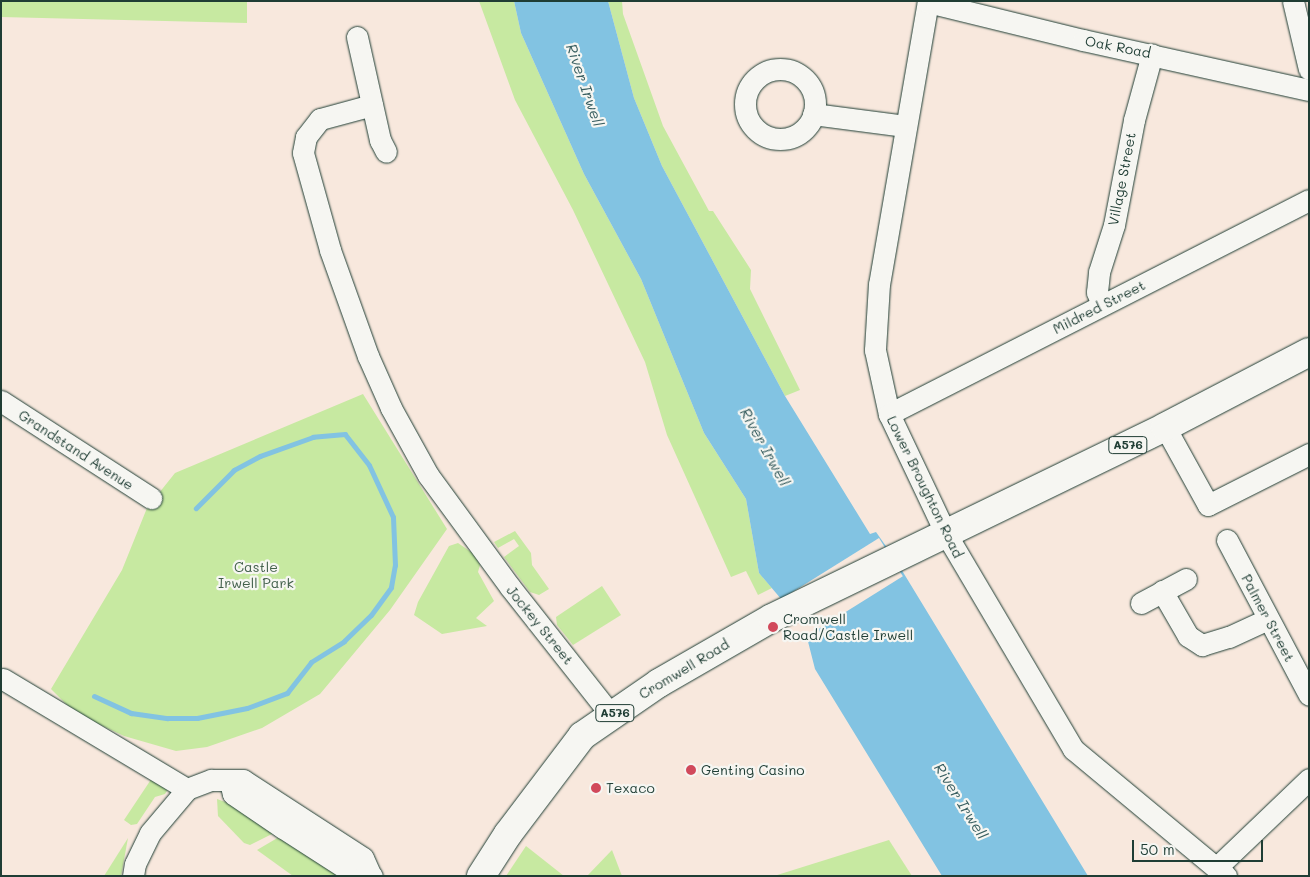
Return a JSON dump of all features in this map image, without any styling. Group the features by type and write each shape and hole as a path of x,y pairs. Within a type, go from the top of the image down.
{"highway":[{"name":"A576","path":"946,534 1165,427 1309,352"},
{"name":"Cromwell Road","path":"481,876 508,834 582,736 611,715 707,654 790,609 946,534"}],"street":[{"path":"1293,1 1309,69"},
{"name":"Oak Road","path":"928,2 1083,40 1309,90"},
{"name":"Lower Broughton Road","path":"928,2 879,284 875,341 879,378 889,414 946,534 1072,749 1221,872"},
{"path":"356,37 380,140 386,152"},
{"name":"Village Street","path":"1102,305 1097,292 1099,272 1114,225 1134,120 1152,54"},
{"name":"Jockey Street","path":"372,106 320,119 306,136 303,153 333,259 391,408 428,475 470,533 611,715"},
{"path":"813,114 905,126"},
{"name":"Mildred Street","path":"889,414 1309,200"},
{"name":"Grandstand Avenue","path":"1,401 151,498"},
{"path":"1165,427 1212,512 1309,454"},
{"name":"Palmer Street","path":"1227,540 1309,694"},
{"path":"1141,603 1186,579"},
{"path":"1162,591 1188,636 1202,645 1229,637 1268,619"},
{"path":"3,679 187,789"},
{"path":"1221,872 1309,779"},
{"path":"134,876 135,864 150,833 187,789 211,780 230,782 243,780 363,858 371,875"}],"green space":[{"path":"1,1 247,1 247,23 1,17"},
{"path":"479,1 514,1 521,33 584,174 641,279 704,433 746,499 759,573 772,588 758,595 746,571 731,577 667,435 645,362 573,210 515,100"},
{"path":"608,1 622,1 623,14 663,126 709,211 713,211 751,270 750,289 800,390 785,396 662,166 634,98"},
{"name":"Castle Irwell Park","path":"363,394 447,529 390,610 320,694 262,728 207,747 176,751 124,736 75,713 51,689 122,570 147,508 175,473"},
{"path":"515,531 531,553 532,565 549,589 539,595 530,592 504,557 519,546 514,539 498,548 494,542"},
{"path":"458,543 474,554 480,565 478,572 494,601 476,618 487,626 442,634 414,615 418,602 449,546"},
{"path":"602,586 621,615 573,645 557,625 556,617"},
{"path":"154,775 170,786 165,794 155,797 137,824 131,825 124,820"},
{"path":"217,799 228,803 274,833 250,845 244,843 218,816"},
{"path":"279,837 339,876 293,876 257,850"},
{"path":"128,838 121,876 104,876"},
{"path":"889,840 912,876 774,876"},
{"path":"526,846 564,876 506,876"},
{"path":"612,850 622,876 587,876"}],"water":[{"name":"River Irwell","path":"514,1 608,1 634,98 662,166 785,396 870,534 876,532 895,559 1088,876 942,876 815,669 804,626 759,573 746,499 704,433 641,279 584,174 521,33"}],"pier":[{"path":"879,538 903,576 804,638 780,600"}],"waterway":[{"path":"94,696 131,713 168,718 197,718 247,708 287,693 311,662 344,641 371,615 391,587 395,565 393,517 369,465 345,434 313,437 260,456 234,470 196,508"}],"place":[{"name":"Cromwell Road/Castle Irwell","path":"773,627"},
{"name":"Genting Casino","path":"691,770"},
{"name":"Texaco","path":"596,788"}]}
